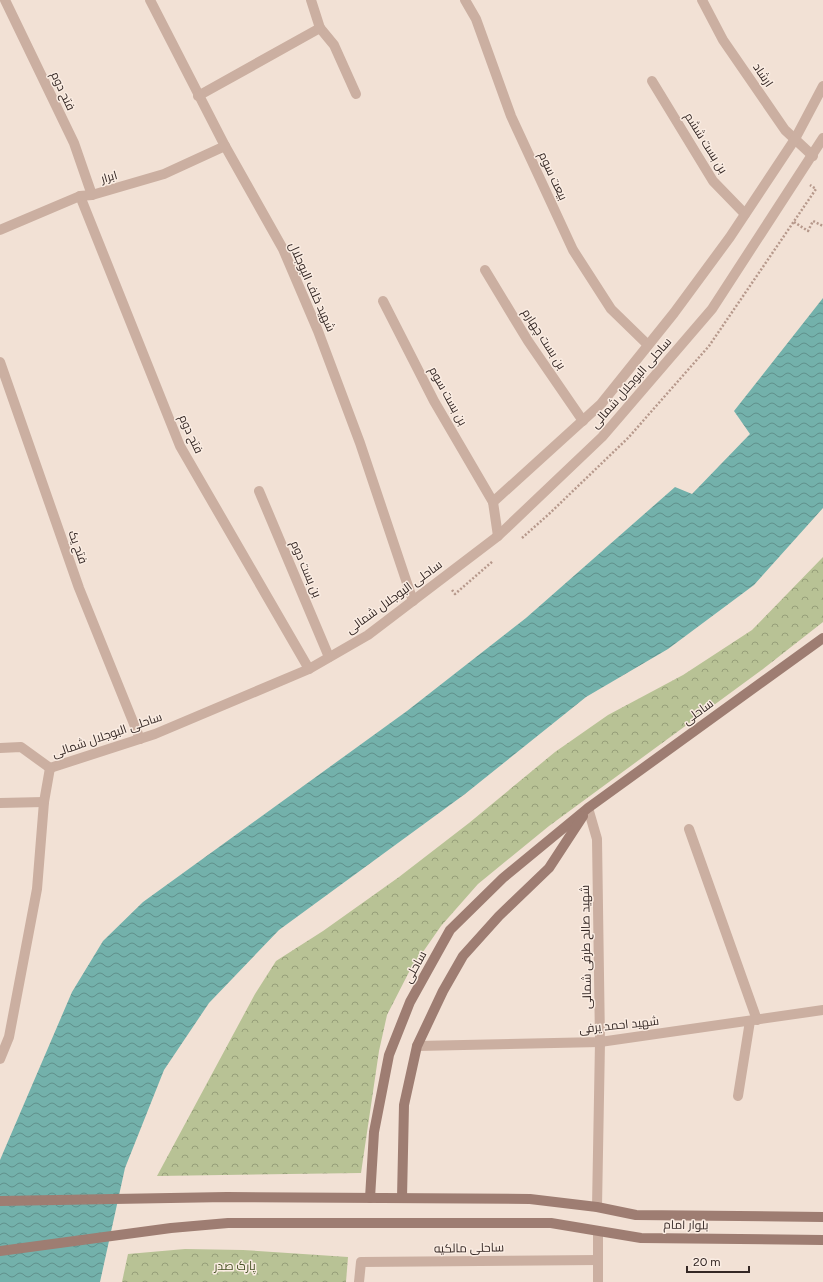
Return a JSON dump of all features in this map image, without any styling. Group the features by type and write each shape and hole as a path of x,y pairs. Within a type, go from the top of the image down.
{"main road":[{"name":"ساحلی","path":"370,1198 374,1132 389,1055 410,1002 450,930 503,878 588,808 823,638"},
{"name":"ساحلی","path":"402,1198 404,1105 417,1046 443,991 463,956 499,916 549,868 588,808"},
{"name":"بلوار امام","path":"0,1200 227,1197 530,1199 597,1207 636,1215 823,1217"},
{"name":"بلوار امام","path":"0,1251 170,1228 228,1223 551,1223 640,1238 823,1240"}],"street":[{"name":"فتح دوم","path":"5,0 74,143 92,195"},
{"name":"شهید خلف البوجلال","path":"150,0 224,146 283,249 318,331 360,443 413,601"},
{"path":"311,0 320,28 334,45 356,94"},
{"name":"بیعت سوم","path":"466,0 476,19 511,116 573,250 611,309 648,345"},
{"name":"ارشاد","path":"702,0 724,40 785,130 813,156"},
{"path":"198,96 320,28"},
{"name":"بن بست ششم","path":"652,81 713,181 745,214"},
{"name":"ساحلی البوجلال شمالی","path":"493,502 601,404 679,306 745,214 795,139 823,86"},
{"name":"ساحلی البوجلال شمالی","path":"0,1059 37,889 44,802 50,768 140,739 309,669 368,635 498,536 602,437 712,309 813,156 823,138"},
{"name":"ابرار","path":"0,230 80,196 92,195 164,174 224,146"},
{"name":"فتح دوم","path":"80,196 180,446 309,669"},
{"name":"بن بست چهارم","path":"485,270 528,341 583,420"},
{"name":"بن بست سوم","path":"384,301 434,401 493,502"},
{"name":"فتح یک","path":"0,362 79,588 140,739"},
{"name":"بن بست دوم","path":"259,491 329,657"},
{"path":"493,502 498,536"},
{"path":"0,748 21,747 50,768"},
{"path":"0,803 44,802"},
{"name":"شهید صالح طرفی شمالی","path":"588,808 597,839 600,1042 597,1207"},
{"path":"689,829 754,1020 738,1096"},
{"name":"شهید احمد یرفی","path":"417,1046 600,1042 823,1010"},
{"path":"598,1231 598,1282"},
{"name":"ساحلی مالکیه","path":"359,1282 361,1262 598,1260"}],"path":[{"path":"794,222 808,231 813,221 823,226"}],"green space":[{"path":"823,557 823,622 763,669 549,826 478,884 441,926 409,972 387,1015 379,1051 361,1173 157,1176 255,994 276,961 323,931 399,877 469,823 555,752 608,715 683,675 752,630"},
{"name":"پارک صدر","path":"185,1249 243,1250 348,1257 346,1282 122,1282 128,1254"}],"water":[{"path":"823,298 823,508 754,585 668,649 586,697 465,794 279,930 209,1003 164,1070 125,1168 100,1282 0,1282 0,1160 72,992 103,941 143,902 407,711 526,618 675,487 692,494 750,434 734,411"}]}
